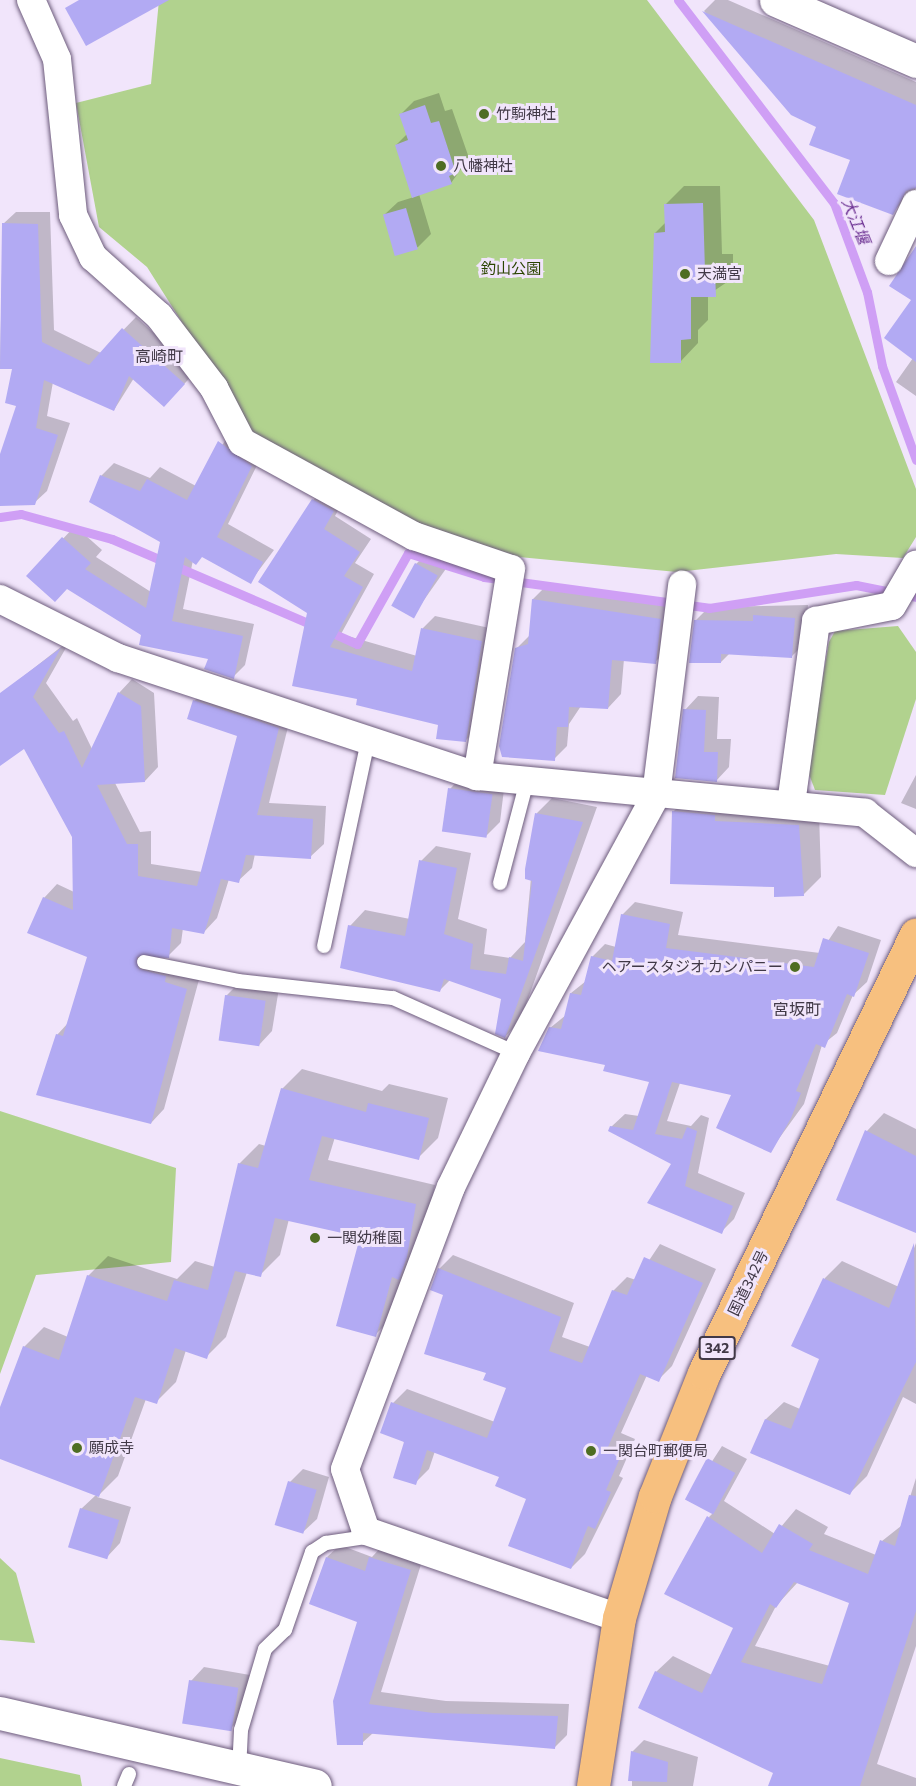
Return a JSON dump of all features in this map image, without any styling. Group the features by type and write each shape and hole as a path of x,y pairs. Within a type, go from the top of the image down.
{"highway":[{"name":"国道342号","path":"592,1786 620,1618 655,1496 704,1373 916,935"}],"street":[{"path":"31,0 57,58 73,215 88,246 159,316 214,388 242,442 414,536 511,569 477,776"},
{"path":"776,0 916,61"},
{"path":"889,261 916,204"},
{"path":"791,804 816,621 892,606 916,565"},
{"path":"620,1618 366,1531 345,1469 451,1187 516,1053 656,795 682,585"},
{"path":"0,599 118,658 477,776 656,795 791,804 865,813 916,853"},
{"path":"0,1713 239,1772 315,1786"}],"lane":[{"path":"324,946 368,741"},
{"path":"500,883 526,781"},
{"path":"144,962 238,981 393,998 516,1053"},
{"path":"239,1772 241,1730 265,1649 285,1630 312,1552 326,1543 378,1535"}],"green space":[{"name":"釣山公園","path":"159,0 647,0 814,220 916,489 916,537 903,558 836,554 677,572 519,557 418,523 254,436 147,267 99,227 76,103 151,84"},
{"path":"898,626 916,652 916,699 885,795 815,790 807,769 829,642 835,631"},
{"path":"0,1111 176,1168 171,1262 36,1275 0,1374"},
{"path":"0,1558 16,1573 35,1643 0,1640"},
{"path":"0,1758 80,1775 82,1786 0,1786"}],"building":[{"path":"79,0 169,0 86,46 65,8"},
{"path":"702,11 916,105 916,188 906,191 893,215 837,194 850,160 809,145 816,127 791,115"},
{"path":"425,105 431,123 439,121 456,173 449,176 452,184 412,198 395,145 408,140 399,114"},
{"path":"703,203 705,271 715,271 716,297 691,297 691,339 681,340 681,363 650,363 654,233 665,232 664,204"},
{"path":"406,208 418,249 395,256 383,215"},
{"path":"2,223 38,224 42,342 89,365 122,328 185,384 164,407 129,376 114,411 44,380 36,428 58,435 35,505 0,506 0,454 16,406 5,403 12,369 0,369"},
{"path":"916,246 916,362 884,338 911,300 889,286"},
{"path":"218,441 252,466 217,537 263,562 251,584 202,557 196,565 185,557 172,621 243,636 234,679 204,669 208,659 139,645 141,635 67,589 55,602 26,576 62,537 91,563 85,569 146,608 160,542 89,502 100,475 140,491 147,479 187,500"},
{"path":"312,499 334,511 324,529 360,552 344,576 363,587 330,647 412,671 421,628 482,641 466,742 436,739 438,725 356,705 357,699 292,686 307,613 258,582"},
{"path":"415,563 438,576 414,618 391,606"},
{"path":"532,599 661,619 656,664 612,660 608,709 569,707 568,727 557,727 555,761 502,757 499,746 515,648 528,644"},
{"path":"753,615 795,618 792,658 721,654 721,663 689,663 694,620 753,621"},
{"path":"61,648 33,697 59,733 64,731 82,768 118,692 141,706 145,782 97,785 127,844 138,844 138,876 197,886 237,736 187,719 193,700 279,728 257,815 313,819 311,859 246,855 239,883 221,879 204,934 172,928 169,958 137,957 139,969 166,976 165,982 187,989 151,1124 36,1095 56,1034 63,1036 87,957 27,933 43,897 73,910 72,837 24,749 0,766 0,693"},
{"path":"683,709 706,710 704,752 718,752 717,782 675,778"},
{"path":"448,788 493,794 486,838 442,832"},
{"path":"672,811 715,815 715,821 799,825 804,896 774,897 774,887 670,884"},
{"path":"535,813 583,822 505,1038 495,1034 501,999 444,979 440,992 340,968 348,925 405,936 419,860 457,868 444,934 473,944 470,969 506,974 509,957 523,961 532,881 525,879 525,869"},
{"path":"621,914 670,924 666,948 814,967 823,938 869,953 854,997 847,994 825,1048 816,1044 796,1091 801,1093 791,1118 771,1153 716,1128 731,1095 672,1082 655,1134 682,1139 687,1127 697,1131 685,1186 733,1206 722,1234 647,1203 671,1164 608,1131 610,1126 633,1130 649,1082 603,1071 605,1065 538,1051 549,1027 561,1029 570,993 581,995 591,956 612,961"},
{"path":"225,995 266,1001 259,1046 219,1041"},
{"path":"281,1088 366,1112 368,1103 429,1118 419,1160 322,1136 309,1180 416,1204 407,1257 399,1280 392,1277 376,1337 336,1326 360,1237 275,1218 261,1277 235,1271 207,1359 175,1348 157,1404 135,1397 99,1497 0,1459 0,1407 23,1346 59,1360 87,1275 167,1301 174,1280 208,1290 238,1163 258,1168"},
{"path":"865,1130 916,1156 916,1233 836,1200"},
{"path":"914,1243 916,1362 850,1495 750,1453 765,1419 791,1429 819,1359 791,1346 823,1278 889,1308"},
{"path":"644,1257 703,1283 659,1382 640,1374 608,1447 622,1453 606,1490 611,1492 595,1529 588,1526 571,1569 508,1546 526,1499 495,1486 499,1477 427,1450 416,1485 393,1478 404,1442 380,1433 391,1402 487,1438 506,1388 483,1380 486,1373 424,1354 443,1295 430,1290 438,1268 561,1317 549,1351 582,1363 612,1290 627,1295"},
{"path":"707,1458 735,1473 713,1515 685,1499"},
{"path":"288,1481 317,1490 303,1534 275,1525"},
{"path":"909,1495 916,1496 916,1611 860,1786 768,1786 773,1773 638,1708 655,1671 702,1693 733,1628 664,1594 707,1516 762,1553 779,1524 813,1544 809,1550 868,1574 880,1540 895,1546","holes":["794,1582 849,1603 822,1684 741,1662 770,1604 776,1608"]},
{"path":"80,1508 119,1520 107,1559 68,1547"},
{"path":"326,1557 365,1571 369,1557 411,1570 369,1704 433,1713 558,1716 555,1749 363,1733 363,1745 337,1745 333,1701 357,1622 309,1604"},
{"path":"189,1680 238,1688 232,1731 182,1723"},
{"path":"631,1751 668,1762 667,1782 628,1781"}],"waterway":[{"name":"大江堰","path":"678,0 834,203 867,292 882,366 916,460"},
{"path":"0,517 21,514 112,539 315,626"},
{"path":"328,631 357,644 408,553 484,577 709,608 856,585 916,597"}],"place":[{"name":"竹駒神社","path":"484,114"},
{"name":"八幡神社","path":"441,166"},
{"name":"天満宮","path":"685,274"},
{"name":"ヘアースタジオ カンパニー","path":"795,967"},
{"name":"一関幼稚園","path":"315,1238"},
{"name":"願成寺","path":"77,1448"},
{"name":"一関台町郵便局","path":"591,1451"}],"district":[{"name":"高崎町","path":"159,356"},
{"name":"宮坂町","path":"797,1009"}]}
